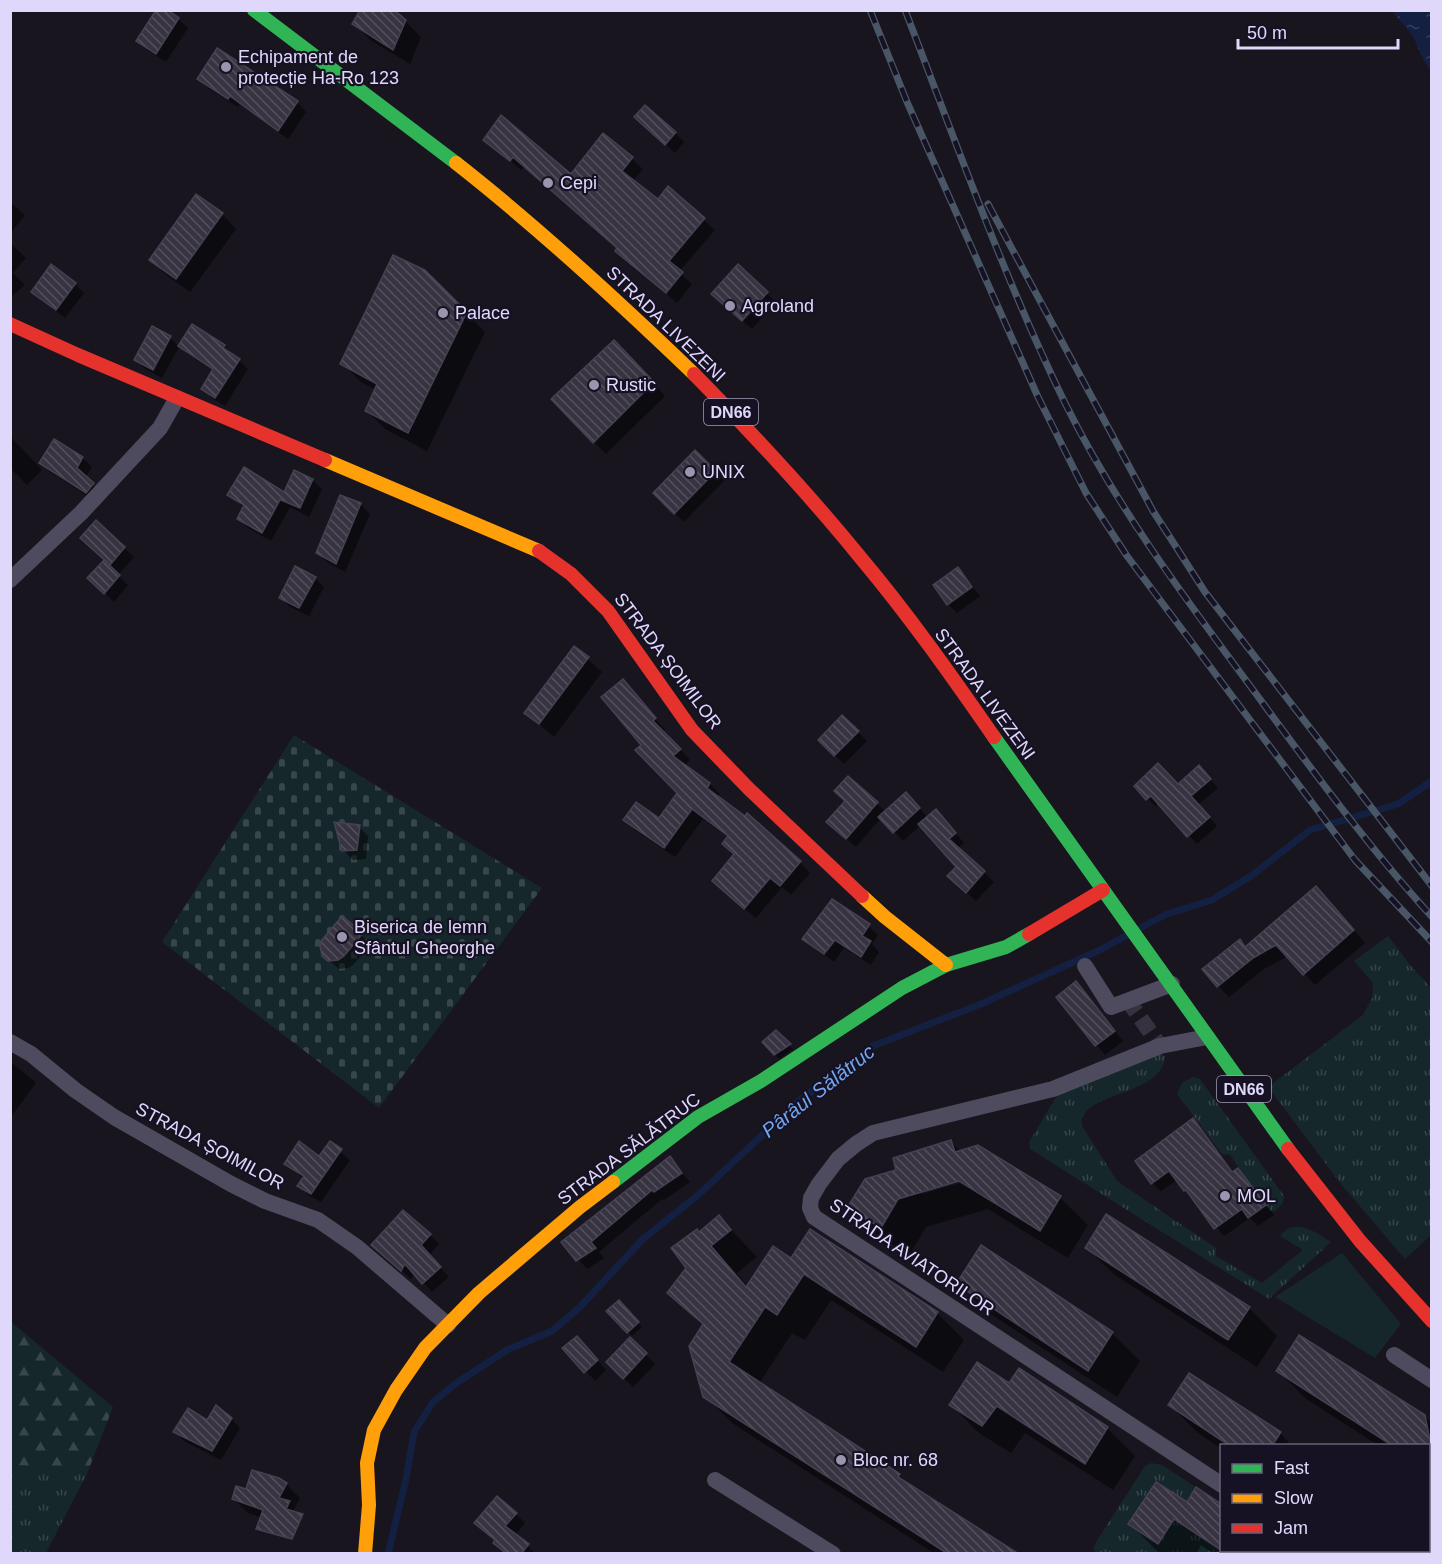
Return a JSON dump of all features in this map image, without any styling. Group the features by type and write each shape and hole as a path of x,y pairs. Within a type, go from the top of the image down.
{"street":[{"name":"STRADA LIVEZENI","path":"254,10 476,178 597,283 697,376 803,490 898,605 1172,984"},
{"name":"STRADA ȘOIMILOR","path":"10,324 177,398 539,551 571,574 608,611 692,730 825,863 885,917 946,965"},
{"path":"10,580 81,513 160,428 177,398"},
{"name":"STRADA SĂLĂTRUC","path":"365,1554 369,1505 367,1463 374,1430 396,1390 425,1348 479,1293 580,1207 698,1117 761,1081 902,988 946,965 1006,947 1103,891"},
{"path":"1085,966 1111,1007 1172,984"},
{"name":"DN66","path":"1172,984 1207,1037 1332,1208 1431,1321"},
{"name":"STRADA AVIATORILOR","path":"1207,1037 1160,1046 1053,1089 873,1133 855,1144 838,1159 811,1198 810,1208 814,1217 1220,1484"},
{"name":"STRADA ȘOIMILOR","path":"10,1042 31,1054 75,1090 114,1117 231,1184 265,1201 318,1220 357,1247 448,1324"},
{"path":"1394,1355 1431,1380"},
{"path":"715,1480 833,1554"}],"green space":[{"path":"294,735 542,888 379,1108 162,942"},
{"path":"1388,936 1431,988 1431,1235 1405,1259 1341,1184 1268,1087 1363,1015 1372,998 1373,983 1354,961"},
{"path":"1161,1053 1165,1057 1160,1070 1150,1080 1092,1106 1084,1115 1082,1126 1117,1181 1216,1248 1216,1256 1262,1283 1303,1250 1280,1236 1286,1230 1298,1226 1331,1242 1269,1299 1030,1149 1029,1142 1058,1094"},
{"path":"1193,1077 1200,1079 1284,1196 1283,1203 1275,1211 1270,1211 1230,1155 1222,1154 1177,1094 1182,1083"},
{"path":"1342,1253 1401,1324 1375,1358 1275,1297"},
{"path":"11,1322 113,1407 87,1474 11,1464"},
{"path":"1151,1463 1162,1465 1196,1487 1186,1501 1156,1482 1128,1524 1158,1544 1174,1520 1220,1549 1220,1552 1226,1553 1095,1553 1094,1547 1098,1539 1145,1466"},
{"path":"11,1464 87,1474 46,1553 11,1554"}],"water":[{"path":"1392,11 1431,11 1431,71 1413,36"}],"building":[{"path":"156,10 168,10 179,18 156,54 136,41"},
{"path":"360,10 394,10 406,20 393,50 352,24"},
{"path":"217,48 298,101 278,131 230,96 228,99 197,79"},
{"path":"645,105 676,132 665,145 634,117"},
{"path":"501,115 571,174 603,133 633,157 622,171 658,199 668,186 705,218 669,261 683,272 666,293 615,251 617,248 513,157 510,161 483,140"},
{"path":"196,194 223,213 176,279 149,260"},
{"path":"393,255 425,270 467,312 408,433 365,411 377,384 340,364"},
{"path":"51,264 76,283 56,310 31,292"},
{"path":"738,264 768,292 742,321 711,294"},
{"path":"192,324 225,345 223,348 240,359 215,398 201,389 213,369 178,346"},
{"path":"152,326 171,336 153,370 134,360"},
{"path":"614,340 654,382 593,443 551,399"},
{"path":"54,439 83,457 77,468 94,483 86,493 39,463"},
{"path":"695,450 716,471 674,514 653,493"},
{"path":"244,467 284,492 294,470 313,479 300,508 281,500 282,496 262,533 237,519 244,505 227,495"},
{"path":"340,495 361,503 336,564 316,553"},
{"path":"96,520 125,547 110,565 80,538"},
{"path":"104,560 120,575 104,594 87,578"},
{"path":"295,566 316,577 299,608 279,598"},
{"path":"958,567 972,587 947,605 933,585"},
{"path":"574,646 589,657 539,724 524,713"},
{"path":"623,679 656,718 653,721 681,749 673,756 710,783 707,788 745,816 747,813 801,861 780,886 770,878 744,909 712,881 734,854 722,844 728,836 692,809 664,848 623,820 636,802 659,818 677,793 635,750 641,745 601,697"},
{"path":"842,715 859,731 834,756 818,740"},
{"path":"1158,763 1178,784 1199,765 1211,779 1191,796 1210,817 1187,837 1151,796 1146,800 1134,786"},
{"path":"848,776 878,802 846,839 826,822 845,801 834,791"},
{"path":"906,792 920,808 893,833 878,817"},
{"path":"936,809 956,833 949,839 985,871 966,893 947,876 956,867 918,824"},
{"path":"334,822 360,825 357,850 342,851"},
{"path":"1316,886 1354,930 1303,975 1276,945 1253,958 1217,987 1202,969 1240,939 1245,947"},
{"path":"832,899 870,924 862,936 871,941 861,957 835,940 824,954 802,939"},
{"name":"Biserica de lemn Sfântul Gheorghe","path":"342,916 363,933 344,956 338,960 328,961 322,956 320,945"},
{"path":"1076,981 1115,1031 1095,1046 1056,997"},
{"path":"776,1030 791,1044 774,1055 762,1042"},
{"path":"1193,1118 1232,1172 1238,1168 1266,1205 1248,1218 1242,1209 1214,1229 1169,1171 1151,1184 1135,1161"},
{"path":"951,1140 955,1152 978,1145 1061,1196 1040,1231 959,1181 898,1199 881,1228 847,1208 865,1179 896,1170 893,1158"},
{"path":"299,1141 319,1156 330,1141 342,1149 311,1194 297,1186 304,1176 284,1164"},
{"path":"670,1156 682,1173 654,1192 652,1190 591,1242 596,1248 576,1261 561,1242"},
{"path":"403,1210 431,1234 421,1245 441,1267 422,1284 405,1264 401,1271 371,1245"},
{"path":"1106,1214 1250,1307 1228,1340 1085,1248"},
{"path":"719,1215 731,1230 711,1246 746,1287 773,1246 791,1258 810,1229 938,1312 916,1347 804,1274 777,1315 765,1307 729,1362 900,1474 898,1477 1019,1554 948,1554 703,1397 689,1346 703,1324 667,1293 686,1268 671,1248 697,1229 699,1232"},
{"path":"981,1245 1113,1332 1088,1371 956,1284"},
{"path":"619,1300 639,1322 627,1333 606,1311"},
{"path":"1299,1335 1425,1415 1431,1446 1430,1444 1390,1444 1276,1371"},
{"path":"577,1336 598,1360 584,1373 562,1348"},
{"path":"630,1337 647,1353 623,1379 606,1362"},
{"path":"977,1362 1009,1383 1019,1368 1108,1427 1085,1464 997,1406 982,1426 949,1405"},
{"path":"1189,1373 1281,1432 1273,1444 1227,1444 1168,1405"},
{"path":"216,1405 232,1418 212,1451 173,1432 188,1408 207,1420"},
{"path":"252,1470 279,1478 287,1483 279,1498 290,1501 286,1509 303,1514 292,1539 256,1529 263,1510 232,1499 236,1486 246,1489"},
{"path":"1156,1482 1187,1502 1196,1487 1220,1503 1220,1549 1174,1519 1158,1544 1128,1524"},
{"path":"497,1496 517,1513 505,1526 529,1544 521,1554 507,1554 493,1543 495,1540 474,1523"}],"waterway":[{"name":"Pârâul Sălătruc","path":"1138,929 1167,914 1212,900 1251,876 1310,830 1398,804 1432,781"},
{"name":"Pârâul Sălătruc","path":"388,1554 406,1479 414,1432 433,1402 458,1382 507,1350 552,1331 579,1308 643,1239 697,1196 801,1099 852,1064 873,1046 981,1004 1102,949 1129,934"}],"tunnel":[{"path":"1127,999 1160,1046"}],"railway":[{"path":"870,10 907,102 1038,397 1086,493 1127,556 1355,860 1432,942"},
{"path":"905,10 1021,307 1065,403 1105,477 1150,547 1292,743 1360,832 1432,917"},
{"path":"988,204 1153,511 1205,592 1432,886"}],"traffic: fast":[{"path":"254,10 456,163"},
{"path":"994,737 1288,1149"},
{"path":"613,1182 698,1117 761,1081 902,988 946,965 1006,947 1029,934"}],"traffic: slow":[{"path":"456,163 578,265 694,374"},
{"path":"325,460 539,551"},
{"path":"862,896 946,965"},
{"path":"365,1554 369,1505 367,1463 374,1430 396,1390 425,1348 479,1293 613,1182"}],"traffic: jam":[{"path":"10,324 325,460"},
{"path":"694,374 737,418 840,533 912,623 994,737"},
{"path":"539,551 571,574 608,611 692,730 749,789 862,896"},
{"path":"1029,934 1103,890"},
{"path":"1288,1149 1360,1241 1432,1321"}],"place":[{"name":"Echipament de protecție Ha-Ro 123","path":"226,67"},
{"name":"Cepi","path":"548,183"},
{"name":"Agroland","path":"730,306"},
{"name":"Palace","path":"443,313"},
{"name":"Rustic","path":"594,385"},
{"name":"UNIX","path":"690,472"},
{"name":"Biserica de lemn Sfântul Gheorghe","path":"342,937"},
{"name":"MOL","path":"1225,1196"},
{"name":"Bloc nr. 68","path":"841,1460"}]}
